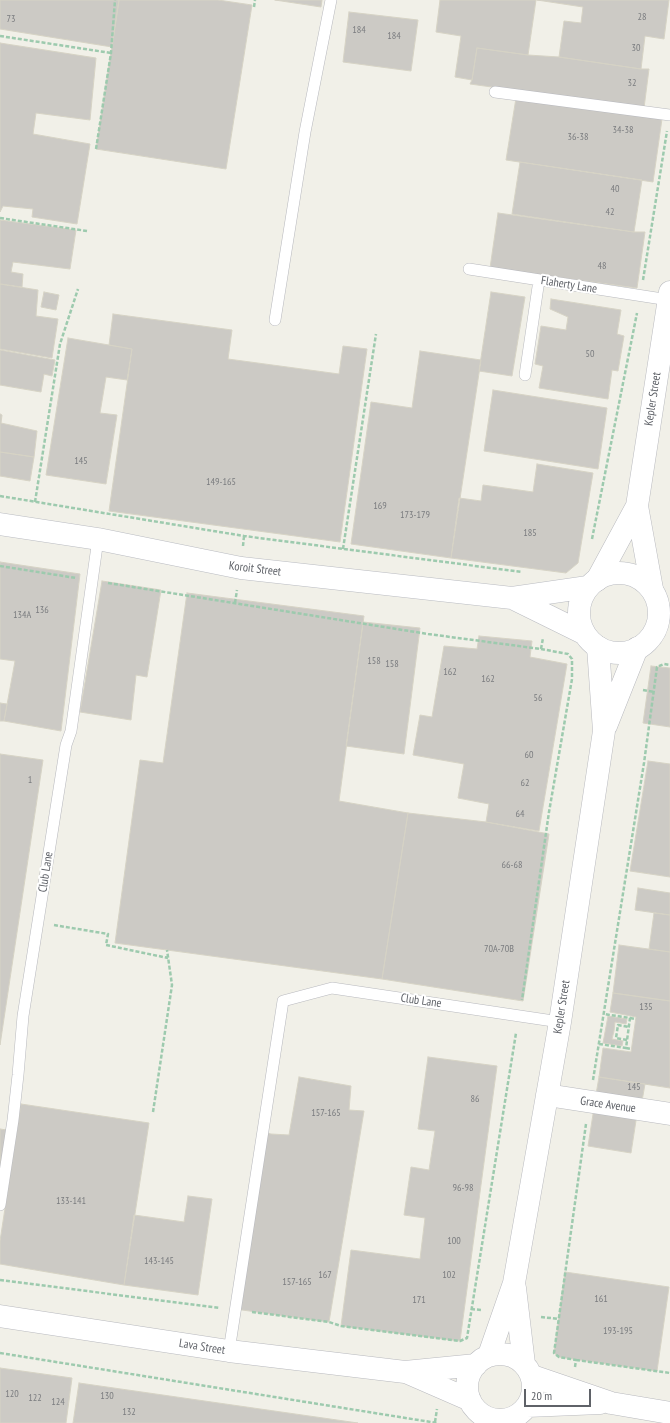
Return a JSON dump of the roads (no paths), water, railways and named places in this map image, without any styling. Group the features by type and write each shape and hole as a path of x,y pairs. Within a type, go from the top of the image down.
{"street":[{"name":"Kepler Street","path":"592,584 637,506 669,296"},
{"name":"Kepler Street","path":"637,506 660,601"},
{"name":"Koroit Street","path":"0,524 98,539 241,568 512,598 592,584"},
{"path":"641,646 652,636 657,626 660,601 643,580 632,575 620,573 608,574 592,584 582,598 579,610 580,622 592,640 613,652 630,651 641,646 670,640"},
{"name":"Koroit Street","path":"512,598 592,640"},
{"name":"Kepler Street","path":"592,640 604,731"},
{"name":"Kepler Street","path":"482,1360 514,1283 560,1022 604,731 641,646"},
{"name":"Grace Avenue","path":"547,1095 670,1114"},
{"name":"Kepler Street","path":"514,1283 528,1370"},
{"name":"Lava Street","path":"0,1316 229,1351 405,1372 482,1360"},
{"path":"611,1403 520,1415 507,1420 497,1420 474,1411 468,1394 467,1383 471,1370 482,1360 503,1354 512,1356 528,1370 571,1389 611,1403 670,1413"},
{"path":"520,1415 530,1402 533,1394 534,1386 528,1370"},
{"name":"Lava Street","path":"405,1372 474,1411"}],"lane":[{"path":"275,320 305,132 331,0"},
{"path":"495,92 670,115"},
{"name":"Flaherty Lane","path":"469,269 641,296 669,296"},
{"path":"525,375 539,280"},
{"name":"Club Lane","path":"0,1205 13,1120 23,1016 66,745 71,731 98,539"},
{"name":"Club Lane","path":"229,1351 283,1001 332,988 560,1022"}]}
